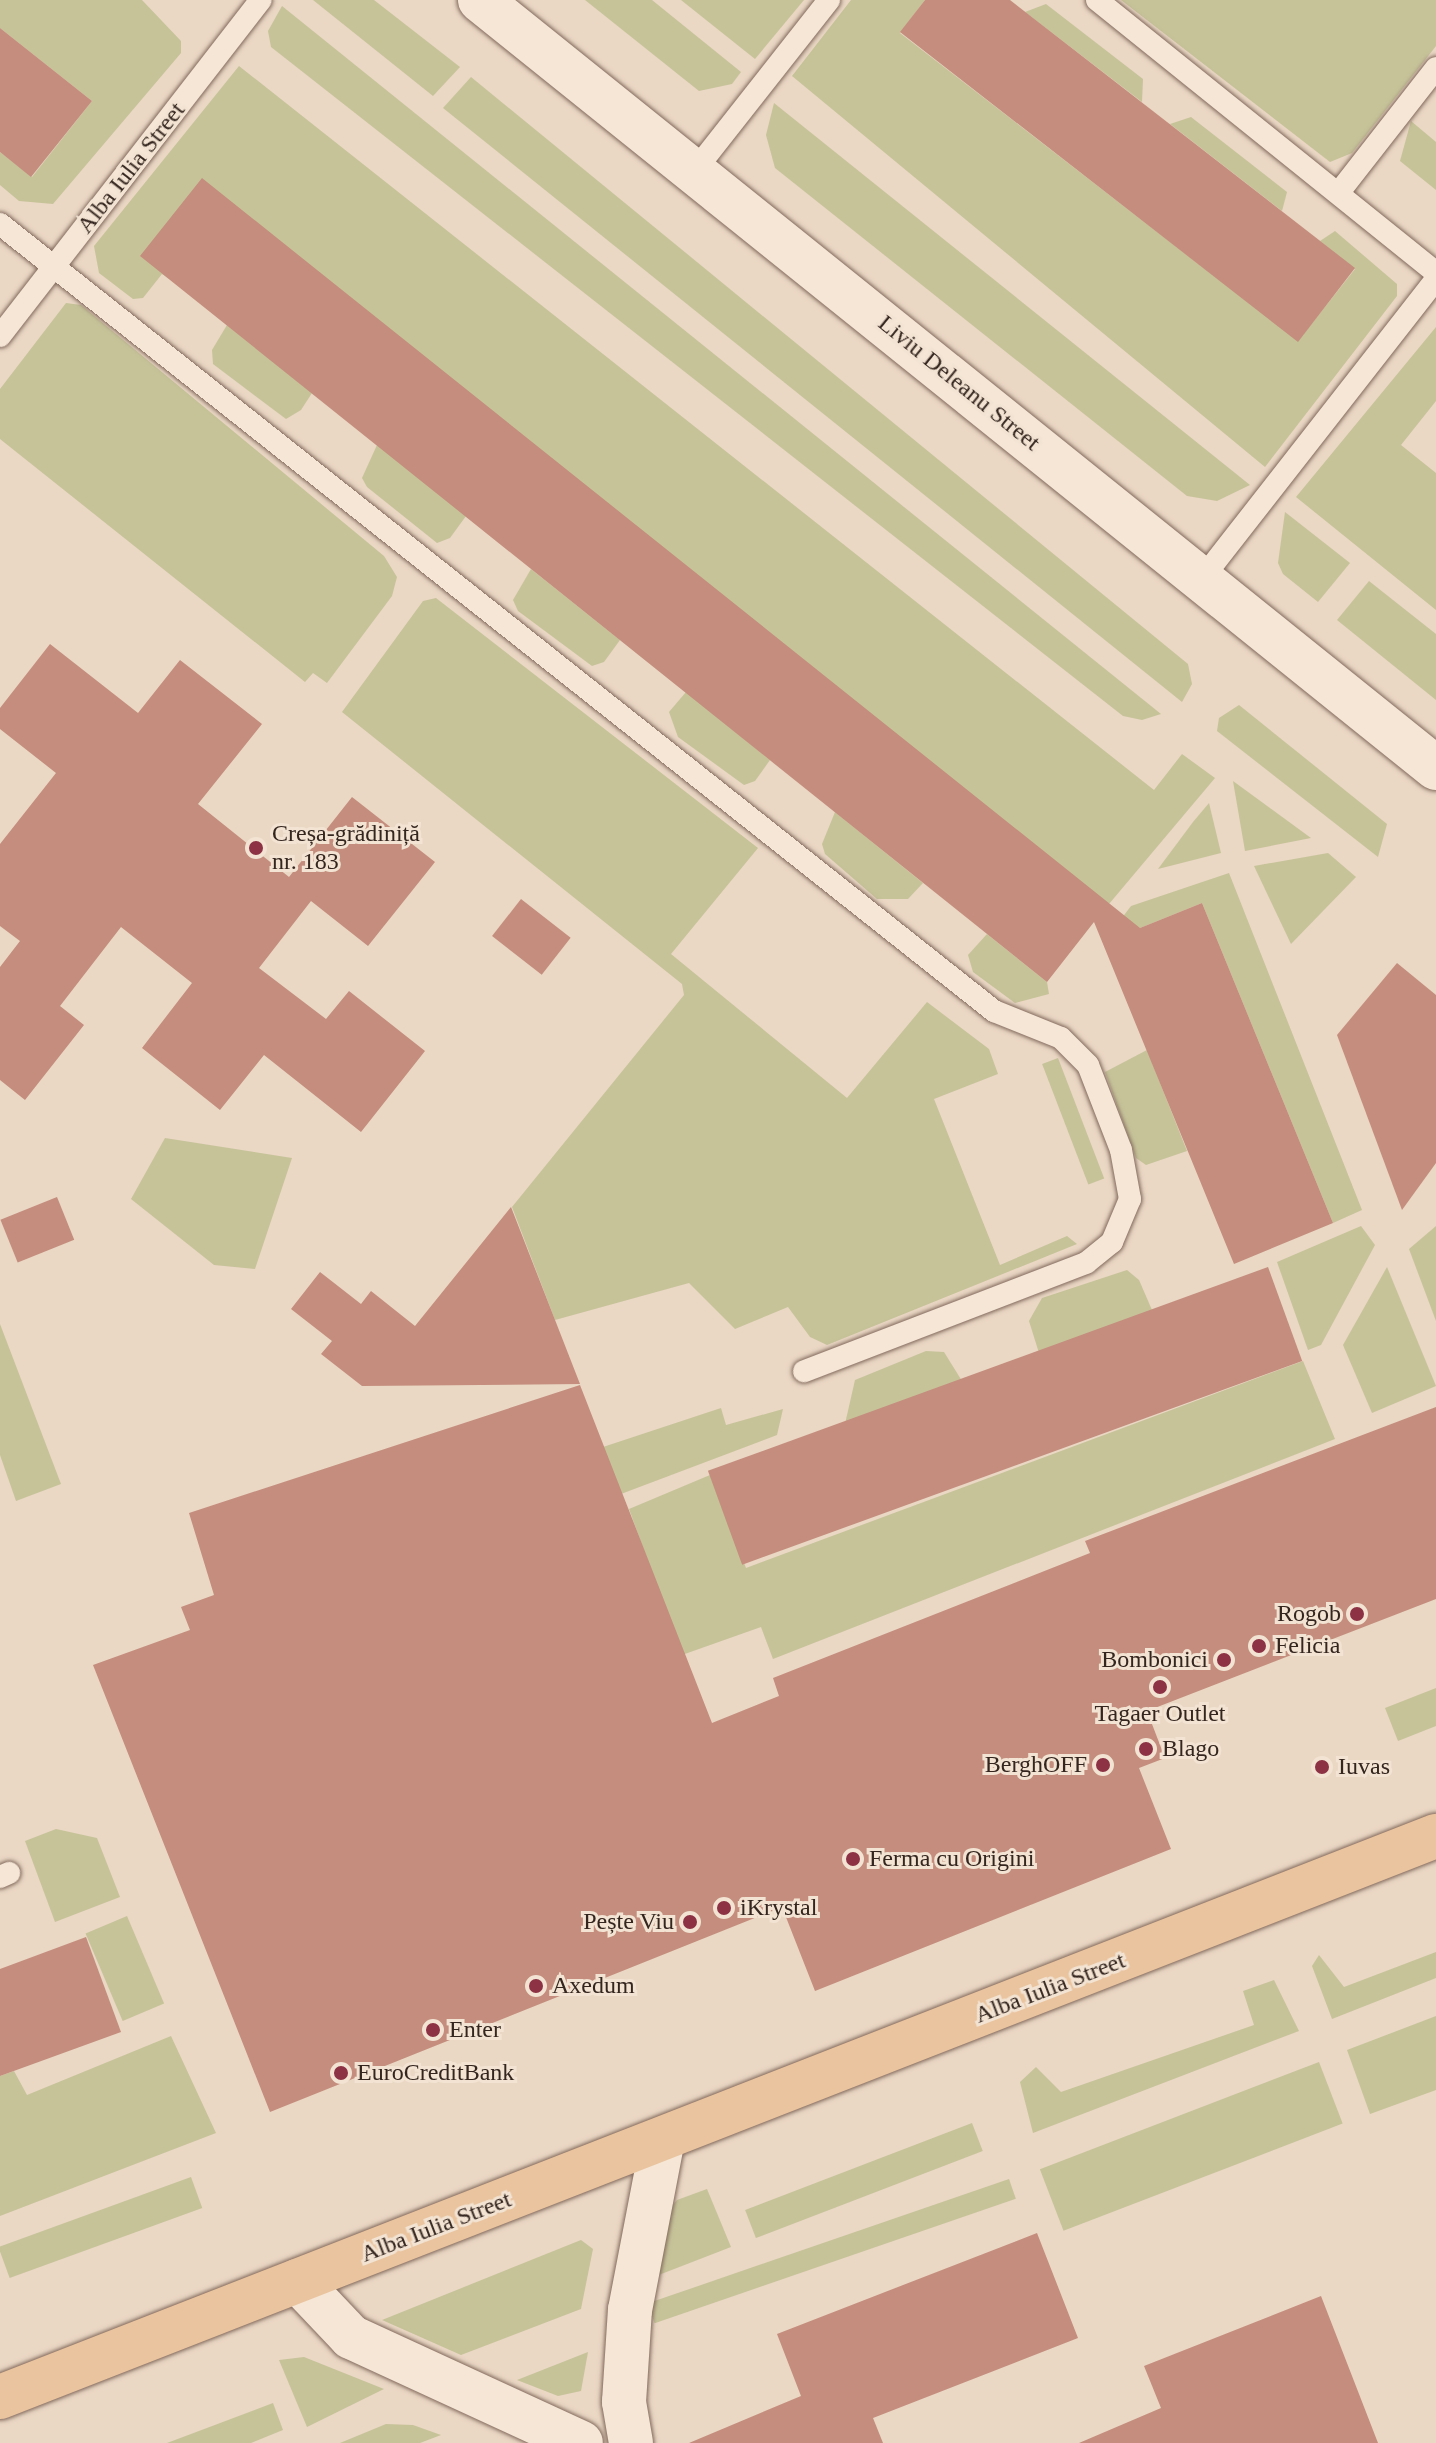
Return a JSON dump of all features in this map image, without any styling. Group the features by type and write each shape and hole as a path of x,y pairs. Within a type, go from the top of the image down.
{"main road":[{"name":"Liviu Deleanu Street","path":"480,0 696,169 1436,768"},
{"name":"Alba Iulia Street","path":"0,2397 1436,1836"},
{"path":"631,2443 624,2402 630,2310 663,2139"},
{"path":"298,2281 351,2337 581,2443"}],"lane":[{"name":"Alba Iulia Street","path":"0,336 261,0"},
{"path":"696,169 829,0"},
{"path":"1097,0 1340,191 1436,273"},
{"path":"1340,191 1436,68"},
{"path":"0,224 994,1011 1061,1038 1088,1065 1121,1150 1130,1199 1112,1242 1086,1263 804,1371"},
{"path":"1201,580 1436,279"}],"shaded area":[{"path":"0,0 142,0 181,41 181,53 53,204 19,201 0,185 0,152 32,177 92,101 0,28"},
{"path":"313,0 374,0 460,67 433,96"},
{"path":"585,0 652,0 741,72 732,84 699,91"},
{"path":"681,0 804,0 755,59"},
{"path":"851,0 925,0 900,33 1298,341 1355,269 1320,241 1335,231 1397,284 1397,296 1265,467 792,76"},
{"path":"1121,0 1436,0 1436,46 1352,153 1330,162"},
{"path":"1046,4 1143,79 1142,102 1025,12"},
{"path":"282,6 1161,714 1142,720 1123,716 271,47 268,31"},
{"path":"239,66 1154,790 1182,754 1215,778 1109,904 162,274 143,298 133,299 99,273 94,246"},
{"path":"471,77 1188,664 1192,684 1182,702 443,108"},
{"path":"774,103 1250,485 1217,501 1187,496 775,168 766,135"},
{"path":"1191,117 1287,192 1282,211 1170,124"},
{"path":"1411,121 1436,142 1436,190 1400,161"},
{"path":"66,303 81,305 384,556 397,577 392,596 327,683 313,673 305,682 0,439 0,389"},
{"path":"227,325 312,393 301,410 286,419 213,364 212,350"},
{"path":"1436,327 1436,401 1401,445 1436,473 1436,610 1296,497"},
{"path":"377,445 466,516 450,538 437,543 367,487 362,478"},
{"path":"1285,512 1350,563 1318,602 1283,574 1278,563"},
{"path":"531,569 620,640 604,662 592,666 518,611 513,600"},
{"path":"1369,581 1436,634 1436,700 1337,620"},
{"path":"436,598 758,848 671,954 847,1098 927,1002 989,1049 998,1074 934,1099 1000,1265 1067,1236 1077,1244 827,1345 810,1337 788,1307 735,1329 689,1283 555,1320 512,1207 684,995 682,984 342,712 423,601"},
{"path":"686,692 770,760 755,781 744,785 678,737 669,712"},
{"path":"1239,705 1387,824 1378,857 1217,731 1219,718"},
{"path":"1233,781 1311,838 1245,851"},
{"path":"1209,803 1221,853 1158,869 1193,822"},
{"path":"835,812 923,883 908,899 877,899 825,854 822,844"},
{"path":"1328,853 1356,877 1291,944 1254,866"},
{"path":"1229,873 1362,1210 1333,1223 1202,903 1103,943 1131,906"},
{"path":"987,934 1047,982 1049,994 1015,1003 973,972 968,955"},
{"path":"1147,1050 1187,1151 1146,1165 1136,1158 1105,1072"},
{"path":"1058,1058 1104,1178 1088,1185 1042,1064"},
{"path":"165,1138 292,1158 255,1269 214,1265 131,1199"},
{"path":"1361,1226 1375,1245 1321,1345 1308,1350 1277,1262"},
{"path":"1436,1226 1436,1321 1409,1249"},
{"path":"1387,1267 1436,1386 1372,1413 1343,1345"},
{"path":"1127,1270 1139,1280 1152,1310 1039,1353 1029,1321 1042,1298"},
{"path":"0,1324 61,1484 16,1501 0,1455"},
{"path":"926,1351 944,1352 962,1381 845,1424 855,1380"},
{"path":"1303,1361 1335,1439 773,1659 761,1627 682,1655 629,1509 710,1475 746,1568"},
{"path":"721,1408 726,1425 783,1409 777,1435 621,1494 603,1447"},
{"path":"1436,1688 1436,1726 1398,1741 1385,1708"},
{"path":"56,1829 97,1838 120,1897 55,1922 25,1841"},
{"path":"127,1916 164,2003 123,2021 86,1934"},
{"path":"1436,1952 1436,1978 1332,2019 1312,1966 1319,1955 1344,1987"},
{"path":"1274,1980 1299,2031 1033,2133 1020,2082 1036,2067 1061,2092 1254,2025 1243,1991"},
{"path":"1436,2016 1436,2090 1370,2114 1347,2050"},
{"path":"171,2036 216,2133 0,2216 0,2076 14,2071 27,2095"},
{"path":"1319,2062 1343,2124 1064,2231 1040,2169"},
{"path":"972,2123 983,2151 756,2238 745,2210"},
{"path":"191,2177 202,2208 10,2278 0,2247"},
{"path":"1009,2179 1016,2199 655,2323 648,2303"},
{"path":"707,2189 731,2247 651,2278 666,2213 677,2200"},
{"path":"581,2240 593,2249 581,2309 461,2355 382,2320"},
{"path":"588,2352 581,2391 558,2396 517,2380"},
{"path":"304,2357 384,2389 307,2427 279,2360"},
{"path":"273,2403 283,2430 251,2443 167,2443"},
{"path":"386,2424 413,2425 441,2435 420,2443 340,2443"}],"building":[{"path":"925,0 1010,0 1355,268 1298,342 900,32"},
{"path":"0,28 92,101 31,177 0,152"},
{"path":"202,178 1140,928 1202,903 1333,1223 1234,1264 1094,922 1047,982 140,256"},
{"path":"50,644 138,713 180,660 262,724 198,804 289,877 352,797 435,862 368,946 311,901 259,968 326,1019 349,991 425,1051 361,1132 264,1055 220,1110 142,1048 192,983 121,927 60,1006 84,1025 25,1100 0,1080 0,967 20,941 0,926 0,844 56,773 0,729 0,708"},
{"path":"521,899 571,938 542,975 492,936"},
{"path":"1397,963 1436,995 1436,1163 1402,1210 1337,1035"},
{"path":"57,1197 74,1240 18,1263 0,1220"},
{"path":"511,1207 580,1384 362,1386 321,1354 332,1341 291,1309 320,1272 361,1304 371,1291 415,1326"},
{"path":"1268,1267 1302,1361 742,1565 708,1471"},
{"path":"580,1385 712,1723 779,1696 773,1678 1090,1553 1085,1541 1436,1407 1436,1599 1147,1711 1165,1758 1139,1768 1171,1849 815,1991 782,1907 270,2112 93,1665 190,1630 181,1607 214,1595 189,1513"},
{"path":"86,1937 121,2032 0,2076 0,1969"},
{"path":"1037,2233 1078,2338 873,2418 883,2443 689,2443 801,2396 777,2334"},
{"path":"1321,2296 1378,2443 1079,2443 1161,2408 1144,2366"}],"place":[{"name":"Creșa-grădiniță nr. 183","path":"256,848"},
{"name":"Rogob","path":"1357,1614"},
{"name":"Felicia","path":"1259,1646"},
{"name":"Bombonici","path":"1224,1660"},
{"name":"Tagaer Outlet","path":"1160,1687"},
{"name":"Blago","path":"1146,1749"},
{"name":"BerghOFF","path":"1103,1765"},
{"name":"Iuvas","path":"1322,1767"},
{"name":"Ferma cu Origini","path":"853,1859"},
{"name":"iKrystal","path":"724,1908"},
{"name":"Pește Viu","path":"690,1922"},
{"name":"Axedum","path":"536,1986"},
{"name":"Enter","path":"433,2030"},
{"name":"EuroCreditBank","path":"341,2073"}]}
